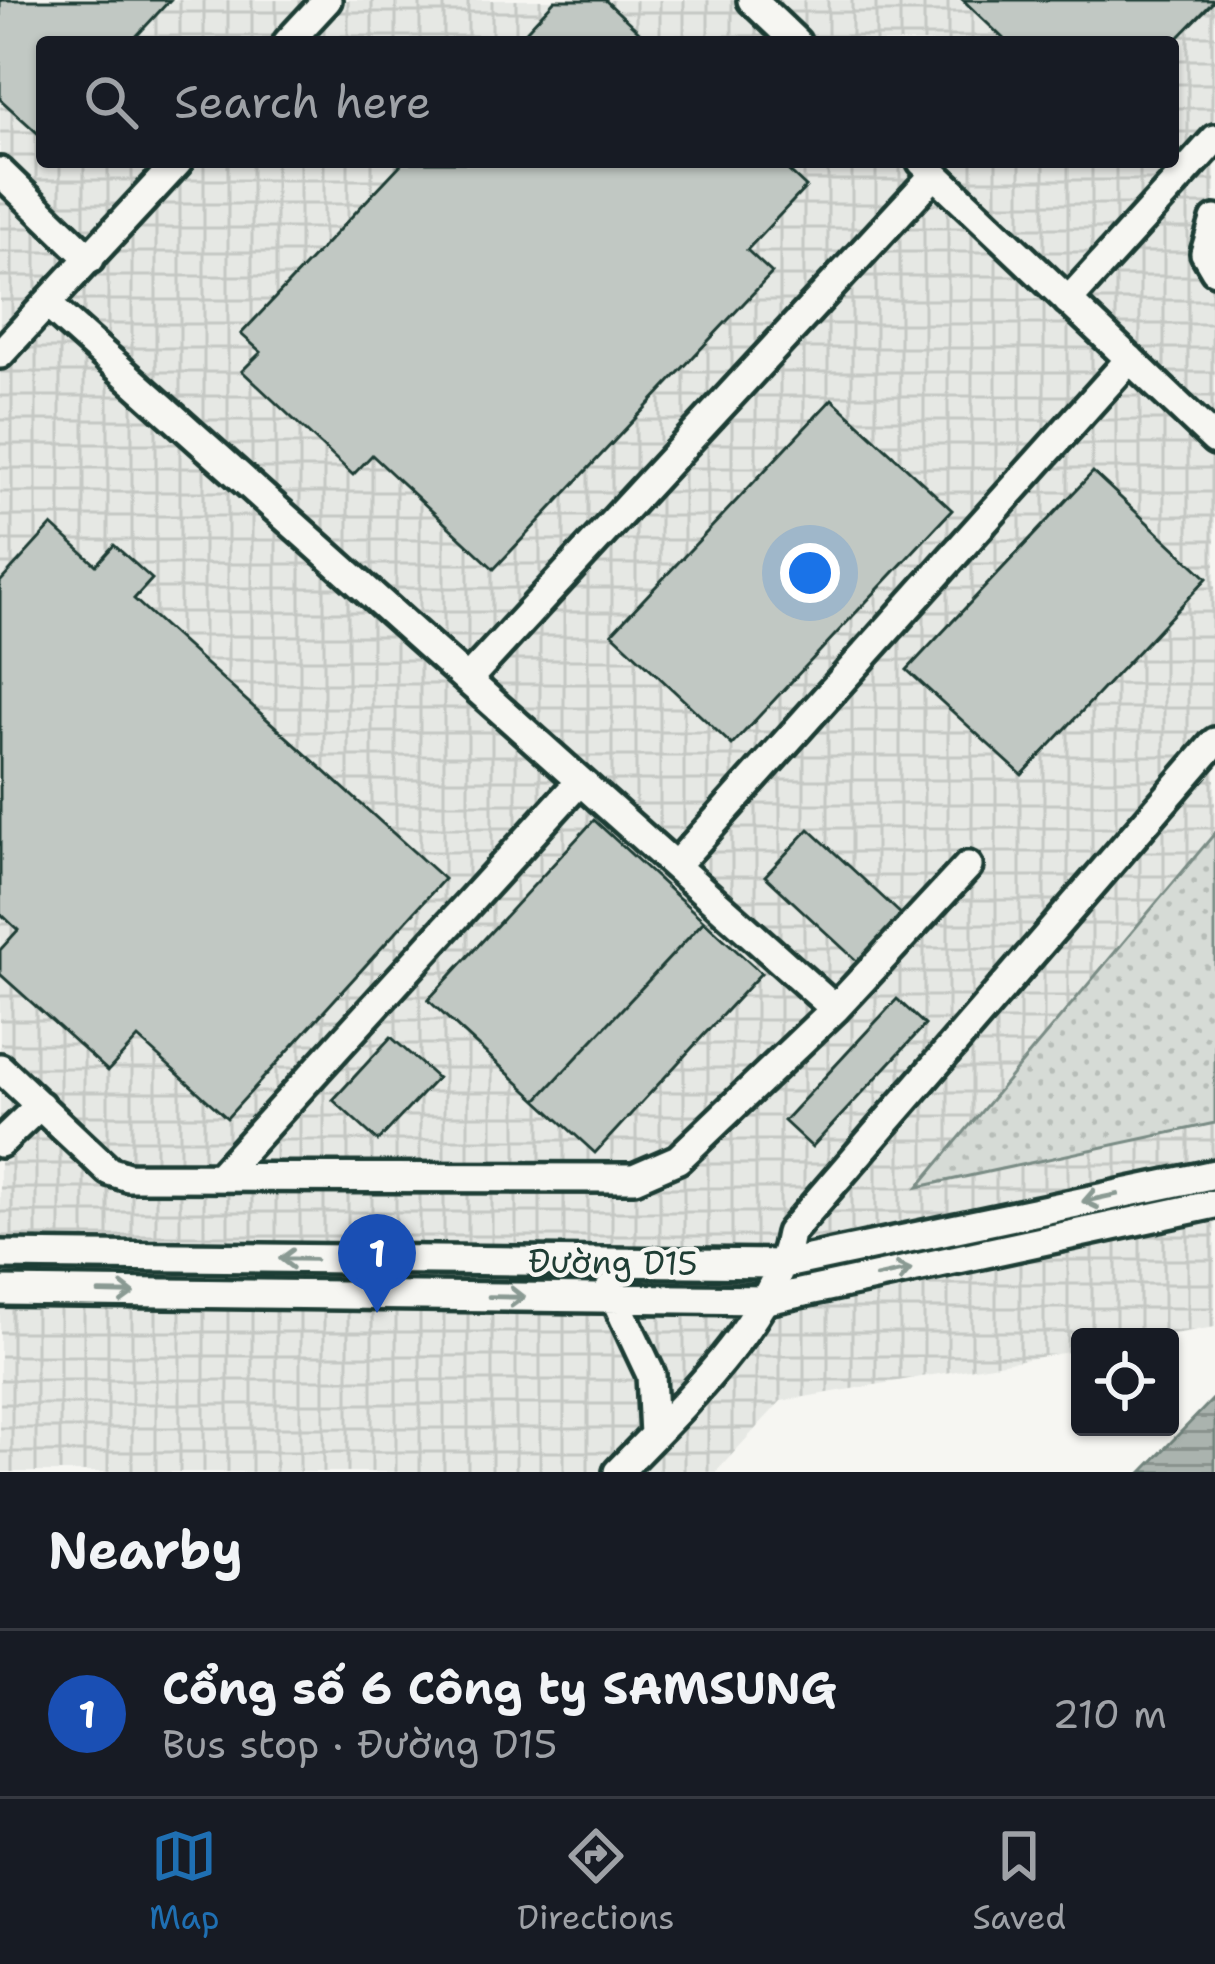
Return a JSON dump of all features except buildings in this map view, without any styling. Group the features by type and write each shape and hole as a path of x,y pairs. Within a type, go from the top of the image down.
{"street":[{"path":"294,36 327,0"},
{"path":"752,0 790,36"},
{"path":"1068,301 1215,139"},
{"path":"0,354 173,168"},
{"path":"467,680 928,168 1215,440"},
{"path":"0,172 90,259"},
{"path":"1215,220 1205,253 1215,270"},
{"path":"47,304 835,1009"},
{"path":"675,866 1130,359"},
{"path":"618,1472 655,1435 766,1300 785,1264 790,1233 1215,742"},
{"path":"219,1177 580,781"},
{"path":"0,1068 109,1171 128,1178 634,1178 678,1159 835,1009 968,866"},
{"path":"0,1143 40,1106"},
{"name":"Đường D15","path":"0,1255 785,1264 1215,1174"},
{"name":"Đường D15","path":"0,1292 766,1300 1215,1204"},
{"path":"598,1262 651,1376 655,1435"}],"shaded area":[{"path":"0,0 1215,0 1215,1327 1179,1333 1179,1328 1071,1328 1071,1352 781,1401 716,1472 0,1472"},
{"path":"1215,833 1215,1123 918,1187"},
{"path":"1215,1397 1215,1472 1142,1472 1179,1436"}],"place":[{"name":"Cổng số 6 Công ty SAMSUNG","path":"377,1313"}]}
